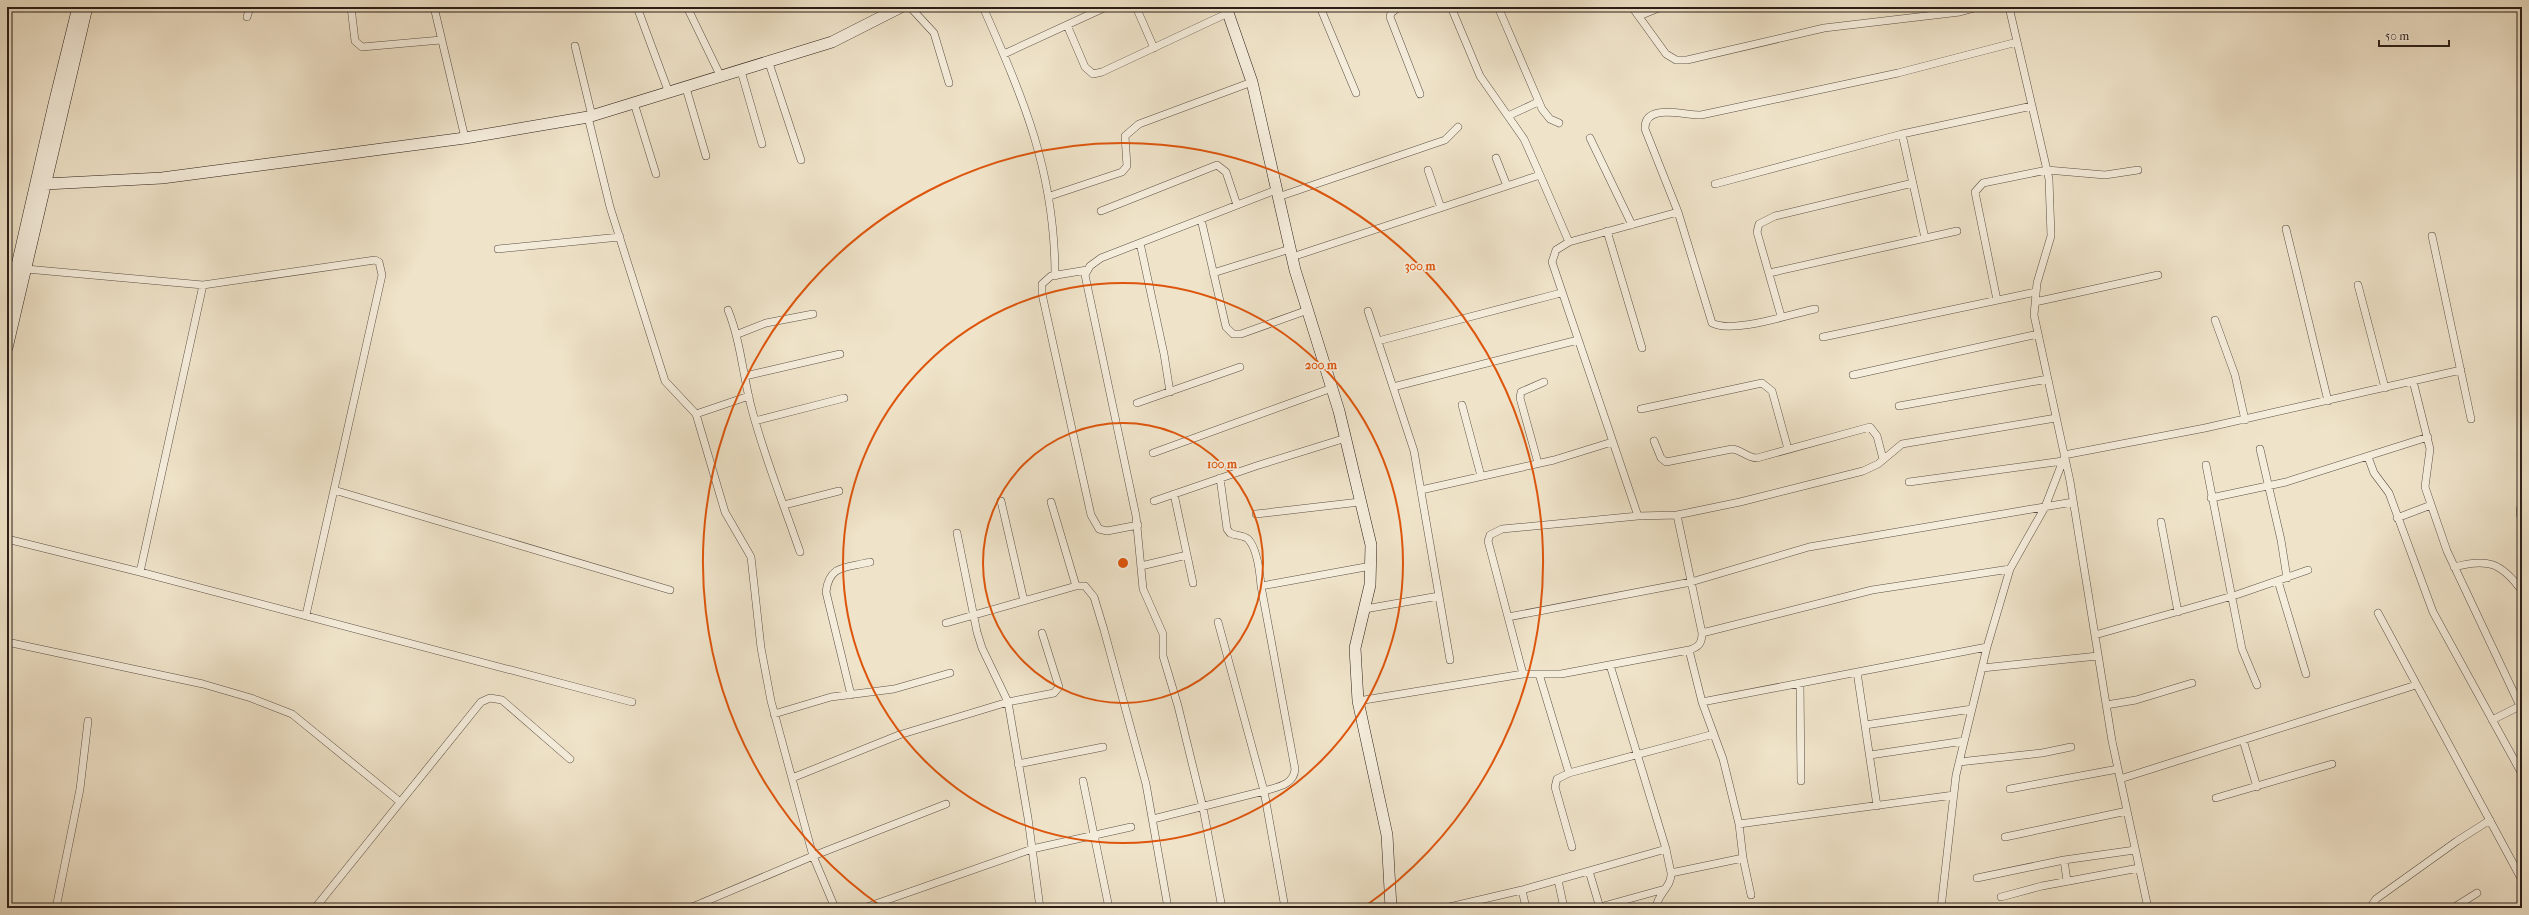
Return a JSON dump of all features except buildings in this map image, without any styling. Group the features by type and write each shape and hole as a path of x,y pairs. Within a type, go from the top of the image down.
{"street":[{"path":"7,309 78,7"},
{"path":"7,348 87,7"},
{"path":"247,17 250,7"},
{"path":"351,7 355,41 362,47 441,40"},
{"path":"434,7 465,138"},
{"path":"637,7 668,93"},
{"path":"687,7 721,77"},
{"path":"46,184 162,178 465,138 590,117 769,63 832,42 886,11 902,7"},
{"path":"910,7 934,33 949,83"},
{"path":"983,7 1022,97 1038,145 1050,196 1055,243 1055,276"},
{"path":"1004,54 1106,7"},
{"path":"1136,7 1154,48"},
{"path":"1320,7 1356,93"},
{"path":"1400,7 1391,12 1390,17 1420,94"},
{"path":"1451,7 1480,76 1524,139 1569,242"},
{"path":"1498,7 1538,102 1550,119 1559,123"},
{"path":"1632,7 1666,54 1676,60 1687,60 1824,28 1960,12 1978,7"},
{"path":"1639,16 1661,7"},
{"path":"2009,7 2047,170 2052,236 2036,292 2034,315 2073,502 2118,769 2148,908"},
{"path":"1067,25 1085,67 1093,74 1154,48 1227,10 1252,82 1291,253 1346,438 1370,545 1371,566 1365,609 1356,648 1358,701 1387,836 1391,908"},
{"path":"1815,309 1735,326 1719,327 1712,323 1708,317 1678,212 1645,129 1646,121 1652,114 1669,112 1701,115 1898,73 1930,63 2017,42"},
{"path":"575,46 590,117 620,237 665,381 696,414 725,512 751,557 761,648 774,714 813,856 835,908"},
{"path":"769,63 801,160"},
{"path":"741,71 762,144"},
{"path":"1050,196 1122,172 1127,166 1125,136 1139,124 1252,82"},
{"path":"686,88 706,156"},
{"path":"1508,116 1538,102"},
{"path":"634,103 656,174"},
{"path":"1715,184 1902,134 2032,106"},
{"path":"1138,525 1107,531 1099,529 1091,515 1042,294 1042,284 1046,279 1087,270 1101,258 1237,205 1277,194 1445,140 1458,127"},
{"path":"1902,134 1925,238"},
{"path":"1590,138 1632,225"},
{"path":"1496,158 1507,186"},
{"path":"1100,211 1217,165 1226,172 1237,205"},
{"path":"1428,170 1441,208"},
{"path":"1997,300 1975,192 1983,183 2047,170 2105,175 2138,170"},
{"path":"1213,273 1291,253 1441,208 1540,175"},
{"path":"1781,316 1757,232 1758,224 1764,220 1913,183"},
{"path":"1638,516 1561,293 1552,262 1553,254 1569,242 1678,212"},
{"path":"1201,219 1226,327 1233,334 1241,334 1308,310"},
{"path":"2286,229 2328,401"},
{"path":"1607,231 1642,348"},
{"path":"1769,273 1957,231"},
{"path":"2432,236 2471,419"},
{"path":"498,249 620,237"},
{"path":"1140,243 1164,354 1170,392"},
{"path":"26,269 203,285 375,260 379,262 382,275 306,616"},
{"path":"1087,270 1085,275 1138,525 1143,589 1164,634 1163,656 1178,706 1203,808 1222,908"},
{"path":"2035,302 2158,275"},
{"path":"140,572 203,285"},
{"path":"2358,285 2385,388"},
{"path":"1823,337 2036,292"},
{"path":"1378,341 1561,293"},
{"path":"728,310 738,334 755,421 800,552"},
{"path":"1368,311 1414,451 1450,660"},
{"path":"738,334 766,323 813,314"},
{"path":"2215,320 2235,375 2245,420"},
{"path":"1853,376 2038,334"},
{"path":"1393,387 1578,340"},
{"path":"745,376 840,354"},
{"path":"1137,403 1240,367"},
{"path":"1909,482 2064,458 2245,420 2461,370"},
{"path":"1899,406 2048,379"},
{"path":"2413,381 2430,449 2425,487 2454,567 2521,708 2492,720"},
{"path":"1538,463 1520,398 1521,392 1544,382"},
{"path":"1640,409 1762,383 1772,391 1788,450"},
{"path":"1153,453 1332,388"},
{"path":"696,414 749,396"},
{"path":"755,421 844,398"},
{"path":"1462,405 1481,476"},
{"path":"1523,674 1488,541 1490,535 1494,531 1638,516 1677,515 1740,502 1863,471 1883,459 1902,444 2056,418"},
{"path":"1654,441 1660,458 1666,462 1732,449 1738,450 1750,458 1757,458 1870,427 1877,436 1883,459"},
{"path":"2211,498 2268,486 2428,437"},
{"path":"1154,501 1220,478 1346,438"},
{"path":"1421,490 1538,463 1612,442"},
{"path":"2260,449 2282,540 2287,578"},
{"path":"2368,456 2374,473 2389,493 2433,612 2522,774"},
{"path":"1941,908 1959,762 1987,647 2010,569 2045,507 2064,458"},
{"path":"2206,465 2230,597 2242,649 2257,685"},
{"path":"1153,819 1203,808 1264,791 1289,782 1295,776 1295,769 1261,586 1260,569 1250,542 1242,536 1230,533 1227,529 1220,478"},
{"path":"334,490 670,590"},
{"path":"784,505 838,491"},
{"path":"1174,494 1193,583"},
{"path":"2522,496 2520,513 2522,522"},
{"path":"1001,501 1024,601"},
{"path":"1051,502 1076,586"},
{"path":"1256,514 1360,502"},
{"path":"1508,617 1691,582 1809,547 2073,502"},
{"path":"2397,518 2431,505"},
{"path":"1358,701 1523,674 1561,674 1689,650 1698,647 1702,640 1702,633 1677,515"},
{"path":"2161,522 2178,612"},
{"path":"957,533 982,648 1008,702 1040,908"},
{"path":"7,539 140,572 632,702"},
{"path":"1142,566 1187,555"},
{"path":"2454,567 2483,561 2494,565 2514,580 2522,591"},
{"path":"851,695 826,592 830,575 838,570 870,562"},
{"path":"1261,586 1371,566"},
{"path":"1702,633 1872,590 2010,569"},
{"path":"2095,635 2230,597 2308,570"},
{"path":"2278,580 2306,674"},
{"path":"946,623 1076,586 1085,586 1094,597 1146,784 1168,908"},
{"path":"1365,609 1439,596"},
{"path":"2378,613 2522,880"},
{"path":"1218,622 1264,791 1285,908"},
{"path":"792,778 899,735 1008,702 1050,695 1059,687 1042,633"},
{"path":"7,642 203,684 251,698 292,714 399,801"},
{"path":"1702,702 1987,647"},
{"path":"1689,650 1702,702 1730,784 1751,895"},
{"path":"1982,668 2098,656"},
{"path":"1610,665 1638,753 1666,849 1671,873 1669,883 1656,900 1656,908"},
{"path":"1858,672 1877,806"},
{"path":"774,714 831,697 894,689 950,673"},
{"path":"1539,674 1569,773"},
{"path":"1800,683 1802,781"},
{"path":"2106,705 2136,700 2192,683"},
{"path":"2120,779 2416,685"},
{"path":"315,908 399,801 481,702 490,698 502,700 570,759"},
{"path":"1866,725 1972,709"},
{"path":"56,908 80,789 88,721"},
{"path":"1572,847 1555,787 1557,779 1569,773 1638,753 1714,734"},
{"path":"2243,740 2257,787"},
{"path":"1870,755 1964,741"},
{"path":"1018,764 1103,747"},
{"path":"1959,762 2042,753 2071,747"},
{"path":"2216,798 2332,764"},
{"path":"2010,789 2118,769"},
{"path":"1082,781 1095,835 1108,908"},
{"path":"1738,824 1954,795"},
{"path":"690,908 813,856 946,804"},
{"path":"2005,837 2127,812"},
{"path":"2370,908 2376,899 2457,841 2490,820"},
{"path":"864,908 1032,849 1131,827"},
{"path":"1445,908 1522,890 1666,849"},
{"path":"1977,878 2064,860 2135,850"},
{"path":"1671,873 1743,858"},
{"path":"2064,860 2067,880"},
{"path":"2001,897 2067,880 2139,868"},
{"path":"1589,871 1600,908 1665,889"},
{"path":"1558,880 1564,908"},
{"path":"1522,890 1526,908"},
{"path":"2453,908 2477,893"}]}
